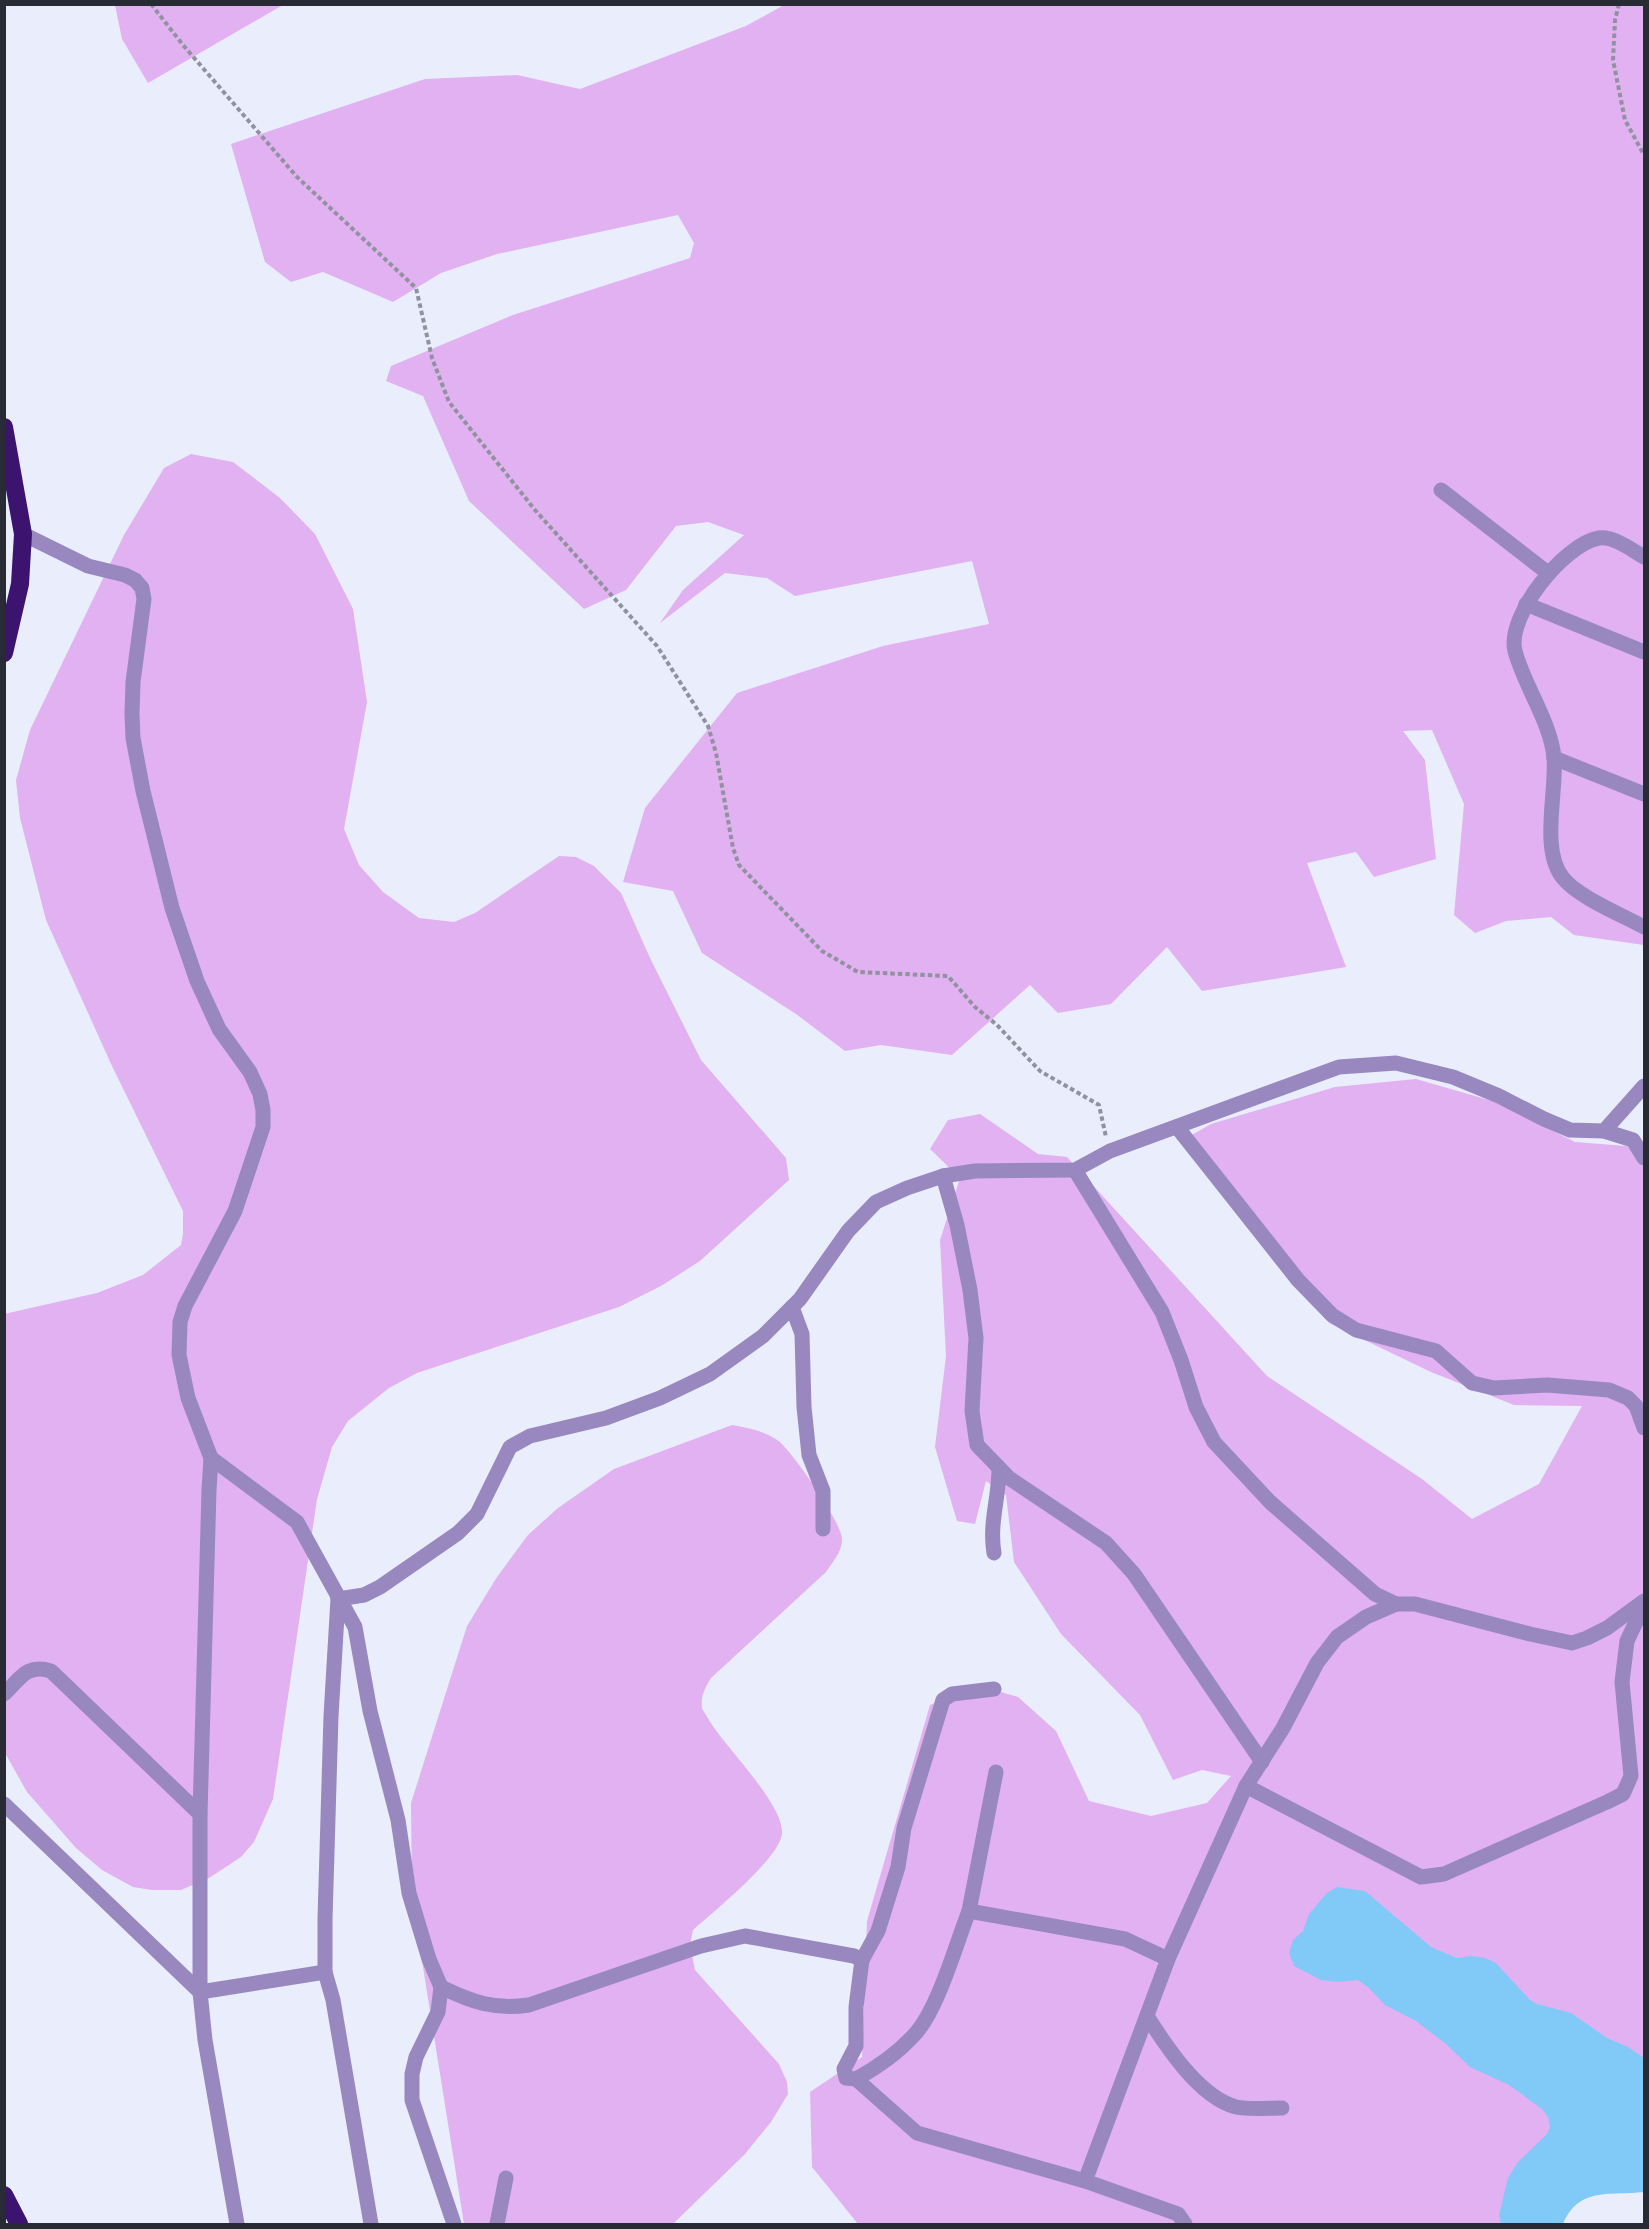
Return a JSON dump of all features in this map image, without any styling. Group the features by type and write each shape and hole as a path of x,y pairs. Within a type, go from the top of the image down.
{"highway":[{"path":"4,427 23,534 20,584 4,653"},
{"path":"4,2195 19,2224"}],"street":[{"path":"1441,490 1548,573"},
{"path":"23,534 88,566 125,575 135,580 142,588 144,599 133,682 132,714 133,738 142,791 172,908 197,981 219,1029 250,1072 263,1110 263,1128 238,1202 185,1306 180,1322 178,1355 185,1387 211,1458 200,1815 200,1992 205,2040 237,2224"},
{"path":"1644,557 1612,540 1599,538 1573,551 1548,573 1526,604 1516,627 1514,650 1551,741 1554,758 1552,844 1554,863 1563,878 1578,891 1644,927"},
{"path":"1526,604 1644,652"},
{"path":"1554,758 1644,794"},
{"path":"338,1599 364,1595 380,1587 458,1533 477,1514 510,1447 530,1436 606,1418 660,1398 710,1374 764,1336 801,1299 848,1231 876,1202 907,1188 943,1176 975,1171 1075,1170 1110,1151 1339,1067 1396,1063 1453,1077 1570,1130 1604,1131 1633,1140 1644,1158"},
{"path":"1604,1131 1644,1086"},
{"path":"1177,1126 1298,1280 1332,1315 1356,1330 1436,1351 1472,1383 1494,1388 1547,1384 1609,1390 1628,1398 1636,1406 1644,1428"},
{"path":"1075,1170 1162,1312 1196,1407 1214,1442 1270,1502 1305,1534 1375,1594 1396,1604"},
{"path":"943,1176 957,1226 970,1290 976,1338 972,1411 977,1445 1009,1478 1106,1543 1134,1574 1262,1762"},
{"path":"792,1307 802,1334 804,1407 809,1455 823,1491 823,1528"},
{"path":"211,1458 297,1522 355,1628 370,1711 398,1820 409,1893 429,1959 441,1988 438,2012 416,2057 411,2074 412,2100 454,2224"},
{"path":"994,1553 991,1535 999,1488 999,1469"},
{"path":"338,1599 330,1716 324,1919 325,1972 333,2000 371,2224"},
{"path":"1085,2181 1168,1959 1246,1786 1283,1728 1317,1664 1337,1637 1366,1617 1396,1604 1415,1604 1572,1643 1607,1628 1644,1603"},
{"path":"1246,1786 1421,1877 1444,1874 1607,1802 1623,1794 1631,1776 1622,1682 1627,1641 1644,1603"},
{"path":"4,1694 29,1670 40,1668 51,1671 200,1815"},
{"path":"994,1689 952,1694 943,1700 904,1828 898,1867 878,1931 862,1960 856,2007 856,2046 844,2069 846,2078 856,2079 884,2063 916,2033 936,1998 969,1911 996,1772"},
{"path":"4,1804 200,1992"},
{"path":"969,1911 1125,1939 1168,1959"},
{"path":"441,1988 473,2002 509,2008 529,2005 701,1946 745,1936 854,1956 862,1960"},
{"path":"200,1992 325,1972"},
{"path":"1147,2016 1174,2058 1211,2093 1236,2107 1282,2108"},
{"path":"856,2079 917,2133 1085,2181 1178,2214 1185,2224"},
{"path":"496,2224 506,2178"}],"path":[{"path":"151,4 183,45 297,177 416,288 432,358 449,402 534,510 657,646 708,726 716,753 733,848 739,865 822,951 858,972 948,976 975,1007 997,1025 1040,1071 1099,1105 1110,1151"},
{"path":"1618,4 1613,60 1625,120 1644,155"}],"shaded area":[{"path":"115,4 283,5 148,83 122,39"},
{"path":"784,5 1644,5 1644,945 1574,935 1551,917 1506,921 1475,933 1454,915 1464,804 1432,730 1403,731 1425,760 1436,859 1374,877 1356,852 1307,863 1346,967 1202,991 1167,947 1111,1004 1058,1013 1030,985 952,1055 881,1045 845,1051 796,1014 702,953 673,891 623,882 645,808 737,693 883,646 989,624 972,561 795,596 767,578 725,573 660,623 683,590 744,535 708,522 676,526 626,590 584,609 469,501 423,396 386,381 391,366 513,315 690,258 694,243 678,215 497,254 441,273 393,302 323,272 291,282 265,262 231,144 425,79 517,75 580,89 746,26"},
{"path":"191,454 233,462 280,498 315,534 353,609 367,702 344,829 359,865 383,892 419,918 454,922 475,913 559,856 576,857 594,866 621,893 650,958 701,1060 786,1158 789,1180 700,1261 661,1286 619,1307 417,1373 389,1388 348,1421 332,1447 317,1499 273,1799 254,1842 241,1857 209,1878 181,1890 152,1890 133,1887 102,1870 76,1848 27,1792 5,1753 4,1314 97,1293 143,1275 181,1245 183,1234 183,1211 112,1066 46,920 20,818 16,780 30,730 124,535 164,468"},
{"path":"1416,1079 1496,1102 1575,1142 1626,1146 1644,1154 1644,2077 1357,1971 1550,2106 1564,2139 1503,2224 858,2224 812,2167 810,2092 862,2057 867,1921 930,1705 977,1685 1018,1697 1056,1731 1089,1801 1151,1816 1207,1803 1231,1776 1202,1770 1173,1780 1140,1715 1061,1634 1014,1562 1006,1495 986,1481 975,1524 957,1521 935,1447 946,1356 940,1240 960,1178 930,1149 948,1120 980,1114 1038,1154 1067,1157 1267,1376 1422,1479 1472,1519 1539,1484 1582,1406 1514,1405 1431,1372 1329,1323 1183,1140 1211,1124 1335,1087"},
{"path":"732,1425 775,1438 787,1449 826,1504 840,1530 842,1539 839,1552 826,1572 711,1678 702,1700 702,1708 709,1720 774,1808 782,1834 778,1845 758,1871 693,1930 690,1945 695,1970 779,2064 787,2082 788,2094 771,2122 745,2154 673,2224 464,2224 412,1898 411,1803 467,1626 497,1577 528,1535 558,1508 614,1469"}],"water":[{"path":"1337,1887 1365,1891 1431,1947 1457,1958 1471,1956 1485,1958 1496,1963 1530,2000 1571,2013 1607,2038 1628,2047 1644,2058 1644,2192 1597,2195 1587,2198 1570,2212 1563,2224 1501,2224 1499,2215 1508,2178 1518,2162 1547,2134 1550,2127 1548,2117 1542,2109 1509,2085 1470,2067 1446,2044 1416,2021 1385,2005 1358,1980 1339,1982 1321,1980 1294,1966 1289,1953 1293,1940 1303,1931 1309,1914 1327,1893"}]}
